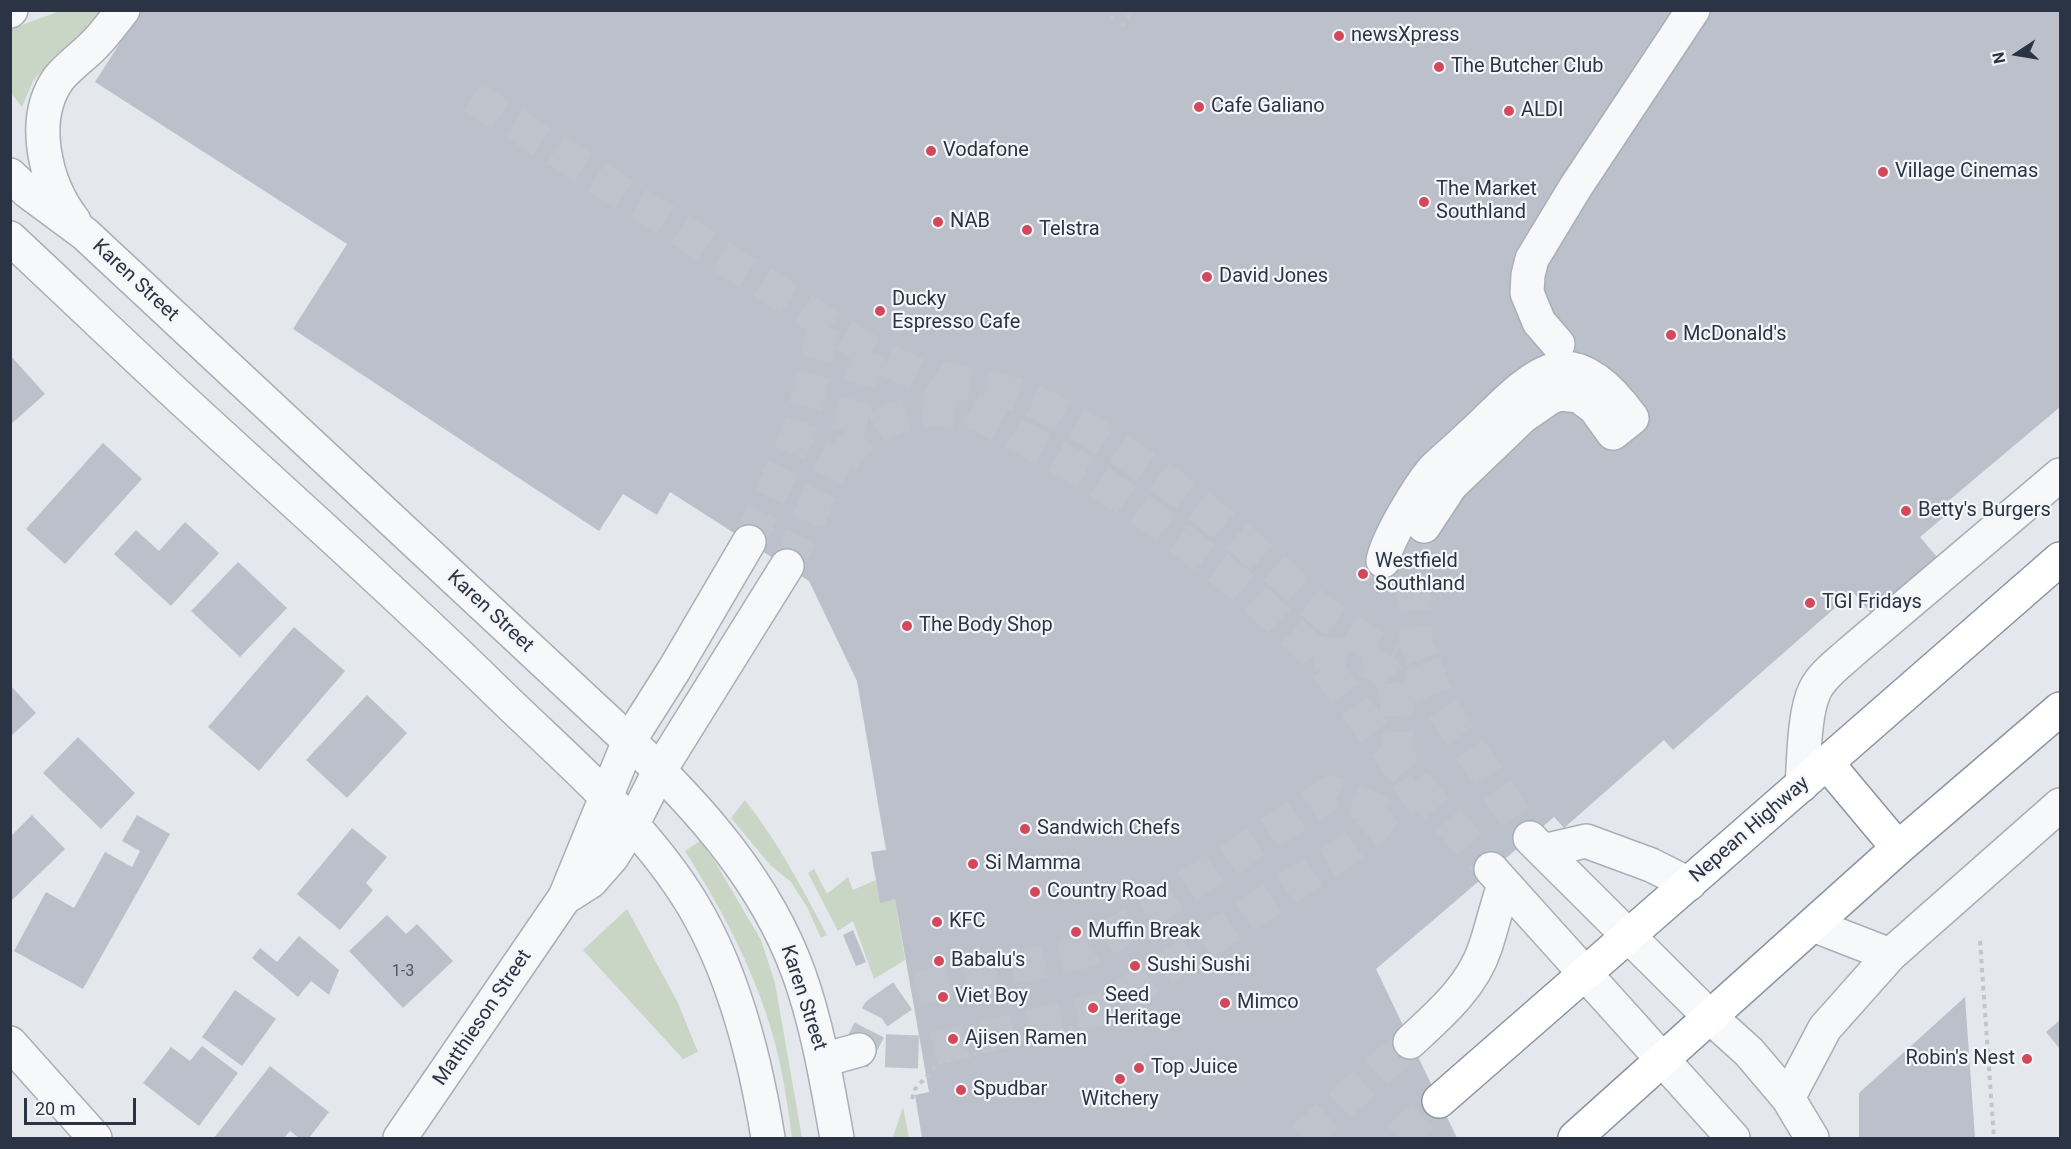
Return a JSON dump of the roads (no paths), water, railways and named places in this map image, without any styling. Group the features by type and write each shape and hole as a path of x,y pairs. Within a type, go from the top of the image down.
{"highway":[{"name":"Nepean Highway","path":"1439,1101 2061,559"},
{"path":"1575,1138 1898,848 2061,709"},
{"path":"1826,762 1898,848"}],"street":[{"path":"84,234 58,196 47,166 44,135 45,108 59,79 102,36 123,10"},
{"path":"1565,338 1537,288 1532,259 1575,188 1693,10"},
{"name":"Karen Street","path":"10,175 27,191 84,234 629,741 660,770 724,842 749,876 767,907 799,975 823,1060 837,1138"},
{"path":"10,238 433,630 606,798 661,857 687,896 708,935 737,1010 754,1061 768,1138"},
{"path":"1383,561 1386,548 1432,471 1528,383 1556,369 1570,369 1583,373 1611,393 1623,425 1579,396 1561,394 1551,397 1522,417 1451,484 1424,526"},
{"path":"1802,785 1808,713 1815,690 1828,674 2061,475"},
{"name":"Matthieson Street","path":"400,1138 565,897 629,741 674,670 749,542"},
{"name":"Matthieson Street","path":"565,897 591,881 612,857 632,825 660,770 787,566"},
{"path":"1788,1098 1825,1028 1890,955 2061,805"},
{"path":"1689,884 1651,865 1586,841 1536,844 1709,1016 1749,1052 1788,1098 1812,1138"},
{"path":"1410,1042 1452,1002 1470,978 1485,949 1497,877 1733,1138"},
{"path":"1813,925 1890,955"},
{"path":"10,1043 95,1138"},
{"path":"823,1060 859,1050"}],"tunnel":[{"path":"473,97 869,351 929,380 986,418 1089,474 1162,525 1237,582 1315,653 1400,767 1491,869"},
{"path":"749,542 798,434 825,323"},
{"path":"787,566 846,438 869,351"},
{"path":"938,377 1023,397 1050,409 1119,449 1199,506 1330,618 1394,656"},
{"path":"841,461 869,432 885,422 902,416 939,411 978,416"},
{"path":"1422,659 1416,643 1415,602 1405,566 1406,558 1424,526"},
{"path":"1315,653 1356,657 1379,667 1397,684 1407,687 1416,685 1424,677 1424,663 1417,654"},
{"path":"1424,663 1441,707 1530,838"},
{"path":"1395,683 1400,767"},
{"path":"1384,813 1332,792 1089,951 911,990 878,1013 859,1050 922,1052 1105,1008 1353,846 1370,833 1384,813 1420,788"},
{"path":"1303,1138 1410,1042"},
{"path":"1398,1138 1439,1101"}],"place":[{"name":"newsXpress","path":"1339,36"},
{"name":"The Butcher Club","path":"1439,67"},
{"name":"Cafe Galiano","path":"1199,107"},
{"name":"ALDI","path":"1509,111"},
{"name":"Vodafone","path":"931,151"},
{"name":"Village Cinemas","path":"1883,172"},
{"name":"The Market Southland","path":"1424,202"},
{"name":"NAB","path":"938,222"},
{"name":"Telstra","path":"1027,230"},
{"name":"David Jones","path":"1207,277"},
{"name":"Ducky Espresso Cafe","path":"880,311"},
{"name":"McDonald's","path":"1671,335"},
{"name":"Betty's Burgers","path":"1906,511"},
{"name":"Westfield Southland","path":"1363,574"},
{"name":"TGI Fridays","path":"1810,603"},
{"name":"The Body Shop","path":"907,626"},
{"name":"Sandwich Chefs","path":"1025,829"},
{"name":"Si Mamma","path":"973,864"},
{"name":"Country Road","path":"1035,892"},
{"name":"KFC","path":"937,922"},
{"name":"Muffin Break","path":"1076,932"},
{"name":"Babalu's","path":"939,961"},
{"name":"Sushi Sushi","path":"1135,966"},
{"name":"Viet Boy","path":"943,997"},
{"name":"Mimco","path":"1225,1003"},
{"name":"Seed Heritage","path":"1093,1008"},
{"name":"Ajisen Ramen","path":"953,1039"},
{"name":"Robin's Nest","path":"2027,1059"},
{"name":"Top Juice","path":"1139,1068"},
{"name":"Witchery","path":"1120,1079"},
{"name":"Spudbar","path":"961,1090"}]}
